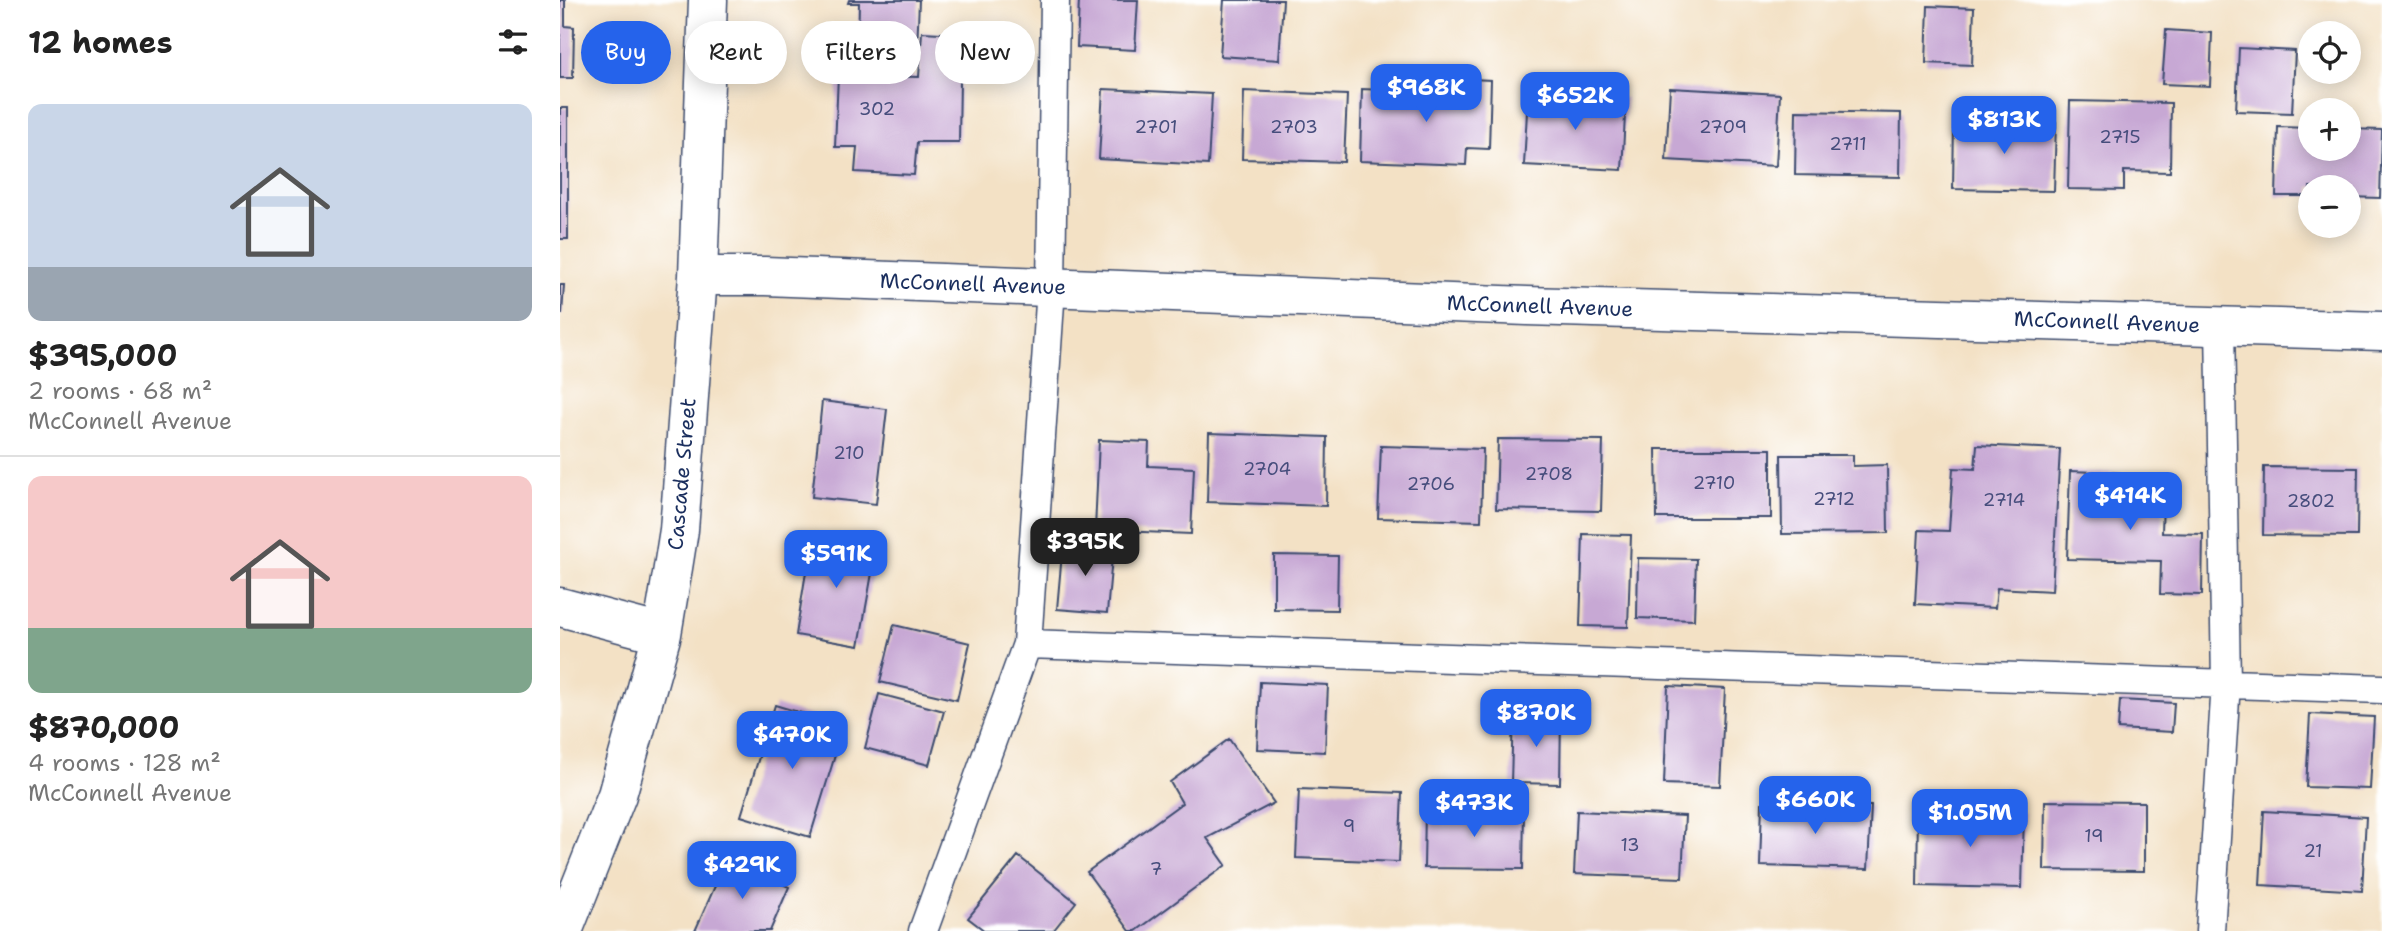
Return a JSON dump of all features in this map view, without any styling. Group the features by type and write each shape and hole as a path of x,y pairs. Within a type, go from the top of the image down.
{"street":[{"name":"Cascade Street","path":"563,931 617,795 662,634 679,530 698,276 708,0"},
{"name":"McConnell Avenue","path":"698,276 765,276 1528,306 2382,331"},
{"path":"560,607 662,634"}],"lane":[{"path":"923,931 1027,644 1051,288 1055,0"},
{"path":"2210,931 2226,683 2220,326"},
{"path":"1027,644 2382,689"}],"building":[{"path":"560,0 565,0 565,26 574,27 573,78 560,78"},
{"path":"849,0 919,0 918,21 859,21 859,3 848,3"},
{"path":"1079,0 1138,0 1135,50 1077,47"},
{"path":"1224,0 1283,0 1279,60 1220,56"},
{"path":"1928,6 1974,8 1972,65 1926,63"},
{"path":"2166,30 2212,33 2210,86 2162,84"},
{"path":"922,32 935,33 935,84 960,84 959,142 917,142 914,175 855,172 857,147 835,147 838,84 921,84"},
{"path":"2239,48 2295,51 2292,113 2236,111"},
{"path":"1450,78 1491,80 1489,149 1467,148 1466,165 1360,161 1362,89 1450,93"},
{"path":"1670,88 1780,94 1776,166 1666,160"},
{"path":"1103,89 1212,94 1208,165 1099,159"},
{"path":"1244,91 1347,95 1344,162 1242,159"},
{"path":"1528,94 1626,98 1622,170 1524,165"},
{"path":"2070,101 2171,103 2170,172 2124,171 2124,190 2068,189"},
{"path":"560,108 568,108 568,239 560,239"},
{"path":"1796,111 1901,113 1900,177 1795,175"},
{"path":"1954,121 2056,122 2054,191 1953,189"},
{"path":"2278,127 2298,128 2298,161 2361,161 2361,129 2382,130 2380,198 2361,197 2361,175 2298,175 2298,196 2276,196"},
{"path":"560,285 564,285 562,314 560,314"},
{"path":"822,401 887,409 876,504 812,497"},
{"path":"1209,433 1327,437 1326,506 1207,502"},
{"path":"1498,439 1603,440 1601,511 1496,509"},
{"path":"1099,440 1149,442 1148,466 1194,468 1191,534 1095,530"},
{"path":"1977,445 2060,449 2052,591 1997,588 1995,608 1915,604 1919,530 1949,531 1953,468 1975,469"},
{"path":"1381,446 1483,449 1481,521 1378,518"},
{"path":"1656,449 1771,449 1771,518 1657,518"},
{"path":"1781,455 1853,455 1853,466 1887,465 1888,533 1782,534"},
{"path":"2264,467 2358,468 2357,536 2263,535"},
{"path":"2070,471 2121,473 2120,499 2163,500 2162,533 2203,534 2202,595 2160,594 2161,561 2067,559"},
{"path":"812,534 877,545 859,646 796,635"},
{"path":"1583,534 1631,535 1628,627 1580,626"},
{"path":"1063,542 1113,546 1107,613 1057,609"},
{"path":"1274,555 1338,556 1337,610 1274,609"},
{"path":"1638,558 1696,559 1694,620 1637,618"},
{"path":"894,625 970,643 957,700 880,682"},
{"path":"1260,682 1328,685 1325,752 1257,749"},
{"path":"1668,686 1725,689 1720,786 1664,784"},
{"path":"879,694 944,711 929,765 865,748"},
{"path":"2120,700 2174,703 2172,732 2118,729"},
{"path":"775,705 844,726 810,837 741,816"},
{"path":"1513,713 1561,714 1560,784 1511,783"},
{"path":"2310,714 2374,717 2370,789 2306,787"},
{"path":"1229,739 1274,803 1207,838 1226,865 1136,931 1130,931 1087,872 1182,803 1170,782"},
{"path":"1299,789 1402,793 1399,862 1296,858"},
{"path":"2045,801 2144,802 2144,871 2044,870"},
{"path":"1762,803 1871,806 1868,869 1760,866"},
{"path":"1425,809 1524,810 1523,869 1424,868"},
{"path":"1577,811 1685,816 1682,878 1574,874"},
{"path":"1918,811 2024,813 2022,888 1917,886"},
{"path":"2264,811 2366,817 2362,891 2260,885"},
{"path":"1018,856 1076,902 1053,931 985,931 968,918"},
{"path":"727,859 789,887 770,931 695,931"}]}
